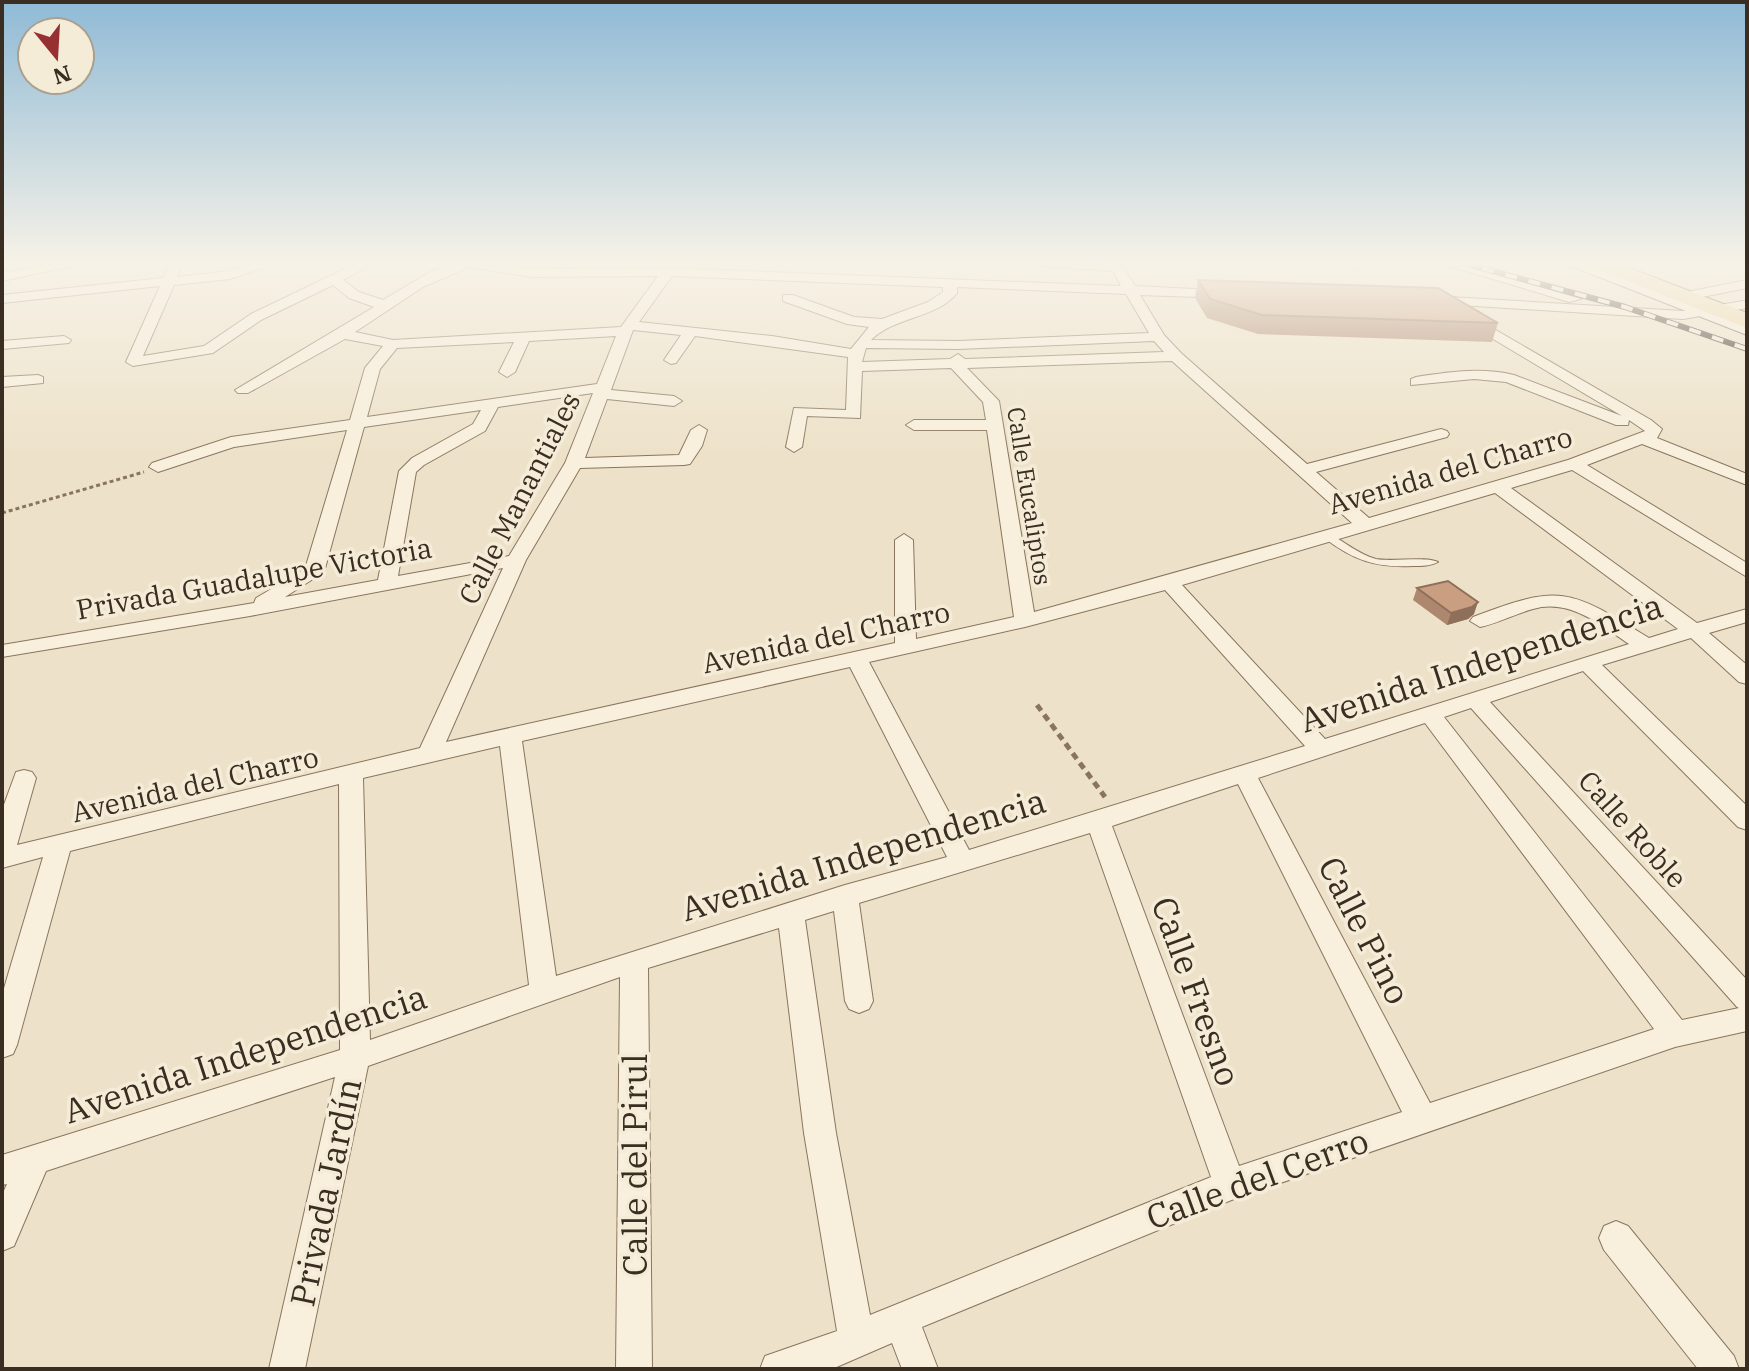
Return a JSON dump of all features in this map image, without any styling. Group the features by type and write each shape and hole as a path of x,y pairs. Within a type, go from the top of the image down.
{"street":[{"path":"149,326 133,362 208,350 243,326"},
{"path":"243,390 354,326"},
{"path":"794,447 800,411 854,415 857,355 884,326"},
{"path":"1152,326 1176,356 1364,524"},
{"path":"1471,326 1645,423 1654,429 1649,437"},
{"path":"343,334 393,344 627,328 691,331 957,366 1176,356"},
{"name":"Calle Manantiales","path":"429,754 516,560 574,463 627,328"},
{"path":"671,360 691,331"},
{"path":"507,372 524,336"},
{"path":"857,355 958,345 1158,337"},
{"path":"2,345 64,340"},
{"path":"250,610 314,572 373,368 393,344"},
{"path":"957,366 958,345"},
{"name":"Calle Eucaliptos","path":"957,366 991,401 1025,621"},
{"path":"1416,382 1472,373 1509,378 1747,480"},
{"path":"2,382 38,380"},
{"path":"158,467 231,442 491,404 604,390 674,401"},
{"path":"387,583 408,471 418,458 481,429 489,418 491,404"},
{"path":"914,425 997,425"},
{"path":"574,463 684,460 694,446 699,430"},
{"path":"1302,470 1441,434"},
{"name":"Avenida del Charro","path":"2,858 429,754 1025,621 1169,583 1574,464 1649,437"},
{"path":"1574,464 1747,571"},
{"path":"1497,486 1696,632 1747,677"},
{"path":"904,540 906,648"},
{"name":"Privada Guadalupe Victoria","path":"2,651 250,610 516,560"},
{"path":"1169,583 1322,750"},
{"path":"1480,621 1542,600 1560,600 1577,604 1646,645"},
{"name":"Avenida Independencia","path":"2,1170 355,1058 634,961 1108,818 1587,663 1747,615"},
{"path":"856,658 961,860"},
{"path":"1587,663 1747,821"},
{"name":"Calle Roble","path":"1475,699 1747,999"},
{"path":"1431,716 1675,1034"},
{"path":"510,736 544,990"},
{"name":"Privada Jardín","path":"287,1369 355,1058 351,775"},
{"name":"Calle Pino","path":"1245,775 1421,1118"},
{"path":"2,851 24,778"},
{"name":"Calle Fresno","path":"1108,818 1230,1185"},
{"path":"2,1045 59,845"},
{"path":"845,895 859,1001"},
{"path":"791,913 820,1133 857,1342"},
{"name":"Calle del Pirul","path":"634,961 634,1369"},
{"name":"Calle del Cerro","path":"778,1369 857,1342 901,1318 1230,1185 1675,1034 1747,1019"},
{"path":"2,1234 34,1160"},
{"path":"1616,1238 1720,1369"},
{"path":"901,1318 920,1369"}],"lane":[{"path":"1326,535 1353,556 1367,561 1385,564 1433,562"}],"path":[{"path":"2,513 158,467"},
{"path":"1037,705 1108,818"}],"building":[{"path":"1448,581 1478,602 1451,613 1417,588"}],"railway":[{"path":"1680,326 1747,349"}]}
